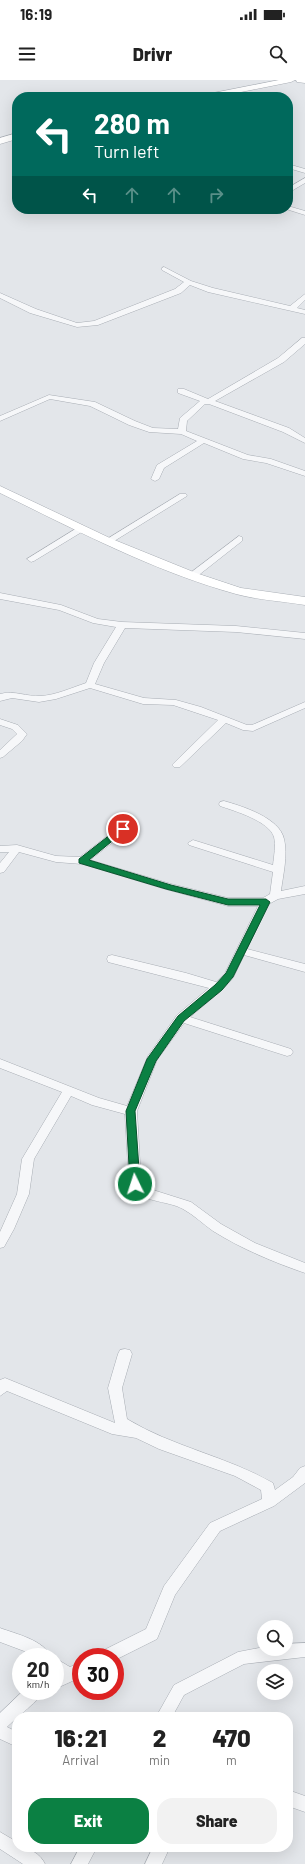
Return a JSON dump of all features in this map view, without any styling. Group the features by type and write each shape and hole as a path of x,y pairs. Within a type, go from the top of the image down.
{"street":[{"path":"229,92 291,80"},
{"path":"300,80 305,81"},
{"path":"0,141 12,137"},
{"path":"293,167 305,171"},
{"path":"293,188 305,180"},
{"path":"293,209 305,213"},
{"path":"164,269 189,282 211,290 305,312"},
{"path":"2,298 33,311 77,325 94,323 178,291 189,282"},
{"path":"293,308 305,296"},
{"path":"182,432 183,420 206,401 281,360 305,340"},
{"path":"181,391 286,430 305,441"},
{"path":"0,419 49,397 92,404 132,423 152,430 182,432 246,457 268,461 305,474"},
{"path":"155,479 160,467 204,440"},
{"path":"0,489 108,541 192,576 239,591 305,601"},
{"path":"108,541 182,496"},
{"path":"31,559 82,528"},
{"path":"192,576 239,538"},
{"path":"1,599 61,608 96,621 122,625 236,629 305,636"},
{"path":"90,685 99,663 122,625"},
{"path":"0,698 3,696 12,695 39,699 53,697 90,685 143,700 173,702 198,709 246,728 252,728 305,705"},
{"path":"177,765 224,720"},
{"path":"0,722 15,727 22,734 19,739 0,755"},
{"path":"224,804 242,810 274,827 279,837 278,870 270,899 229,975 218,987 181,1018 152,1059 131,1111 135,1184 150,1194 187,1206 217,1227 251,1247 305,1268"},
{"path":"82,861 123,829"},
{"path":"193,843 278,870"},
{"path":"0,870 17,848"},
{"path":"0,849 17,848 56,859 82,861 169,887 228,902 270,899 305,890"},
{"path":"242,951 305,968"},
{"path":"112,960 186,977 218,987"},
{"path":"181,1018 287,1052"},
{"path":"0,1063 96,1102 131,1111"},
{"path":"0,1243 4,1228 23,1194 28,1159 54,1112 69,1090"},
{"path":"125,1354 115,1388 121,1422 137,1433 183,1452 241,1473 268,1487 268,1502"},
{"path":"0,1390 5,1384 117,1430 137,1433"},
{"path":"124,1648 152,1634 169,1591 215,1527 268,1502 298,1481 305,1472"},
{"path":"0,1635 32,1648"},
{"path":"167,1712 179,1690 243,1657 276,1652 305,1650"},
{"path":"0,1723 25,1700"},
{"path":"0,1730 12,1737"},
{"path":"293,1800 305,1804"},
{"path":"0,1840 12,1848"},
{"path":"18,1852 37,1864"},
{"path":"79,1864 86,1852"},
{"path":"153,1864 159,1852"}],"route":[{"path":"123,829 82,861 169,887 228,902 266,902 229,975 218,987 181,1018 152,1059 131,1111 135,1184"}]}
